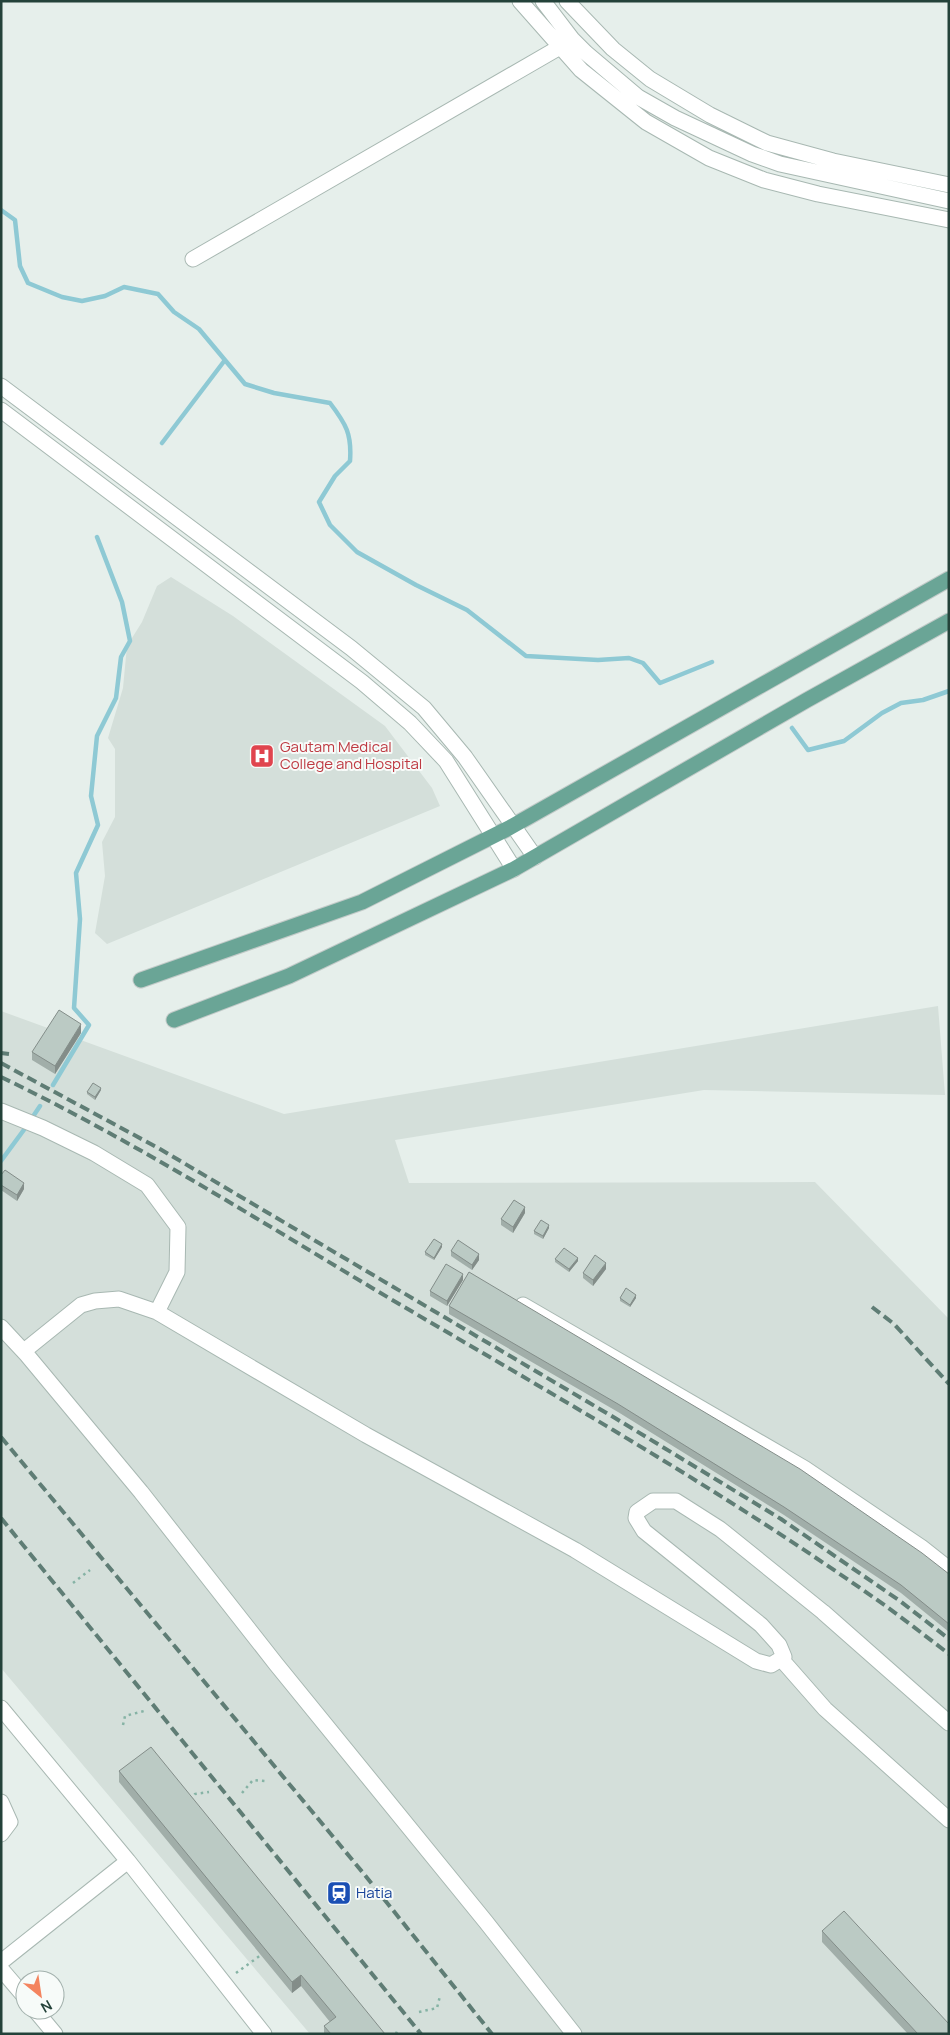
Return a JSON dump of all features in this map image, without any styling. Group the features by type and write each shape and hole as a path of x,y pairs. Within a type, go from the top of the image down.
{"main road":[{"path":"141,980 362,902 513,826 949,579"},
{"path":"174,1020 288,976 514,869 807,700 949,621"}],"street":[{"path":"520,1 581,70 646,122 709,158 764,180 818,194 949,220"},
{"path":"543,1 572,39 586,53 638,96 675,118 752,154 780,164 949,201"},
{"path":"567,1 613,49 650,80 710,115 759,139 833,161 949,185"},
{"path":"193,258 560,47"},
{"path":"1,386 351,648 424,708 465,757 535,857"},
{"path":"1,410 362,682 410,723 446,762 514,869"},
{"path":"1,1111 43,1128 94,1154 147,1185 178,1227 177,1272 157,1312"},
{"path":"510,1298 804,1468 921,1547 949,1569"},
{"path":"24,1351 81,1304 95,1301 119,1300 157,1312 366,1435 575,1550 756,1662 771,1665 782,1660"},
{"path":"1,1327 24,1351 141,1492 276,1664 486,1922 574,2034"},
{"path":"782,1660 784,1657 779,1645 761,1625 644,1531 636,1518 637,1512 653,1501 676,1501 720,1529 824,1612 949,1723"},
{"path":"782,1660 825,1709 949,1820"},
{"path":"1,1708 128,1861 264,2034"},
{"path":"1,1802 10,1822 1,1834"},
{"path":"1,1962 128,1861"},
{"path":"1,1969 15,1985"},
{"path":"43,2020 55,2034"}],"path":[{"path":"73,1583 90,1570"},
{"path":"124,1725 125,1716 144,1711"},
{"path":"242,1793 253,1780 265,1781"},
{"path":"188,1804 195,1794 209,1792"},
{"path":"224,1982 260,1955"},
{"path":"419,2012 437,2008 440,1996"},
{"path":"396,2034 398,2028"}],"shaded area":[{"name":"Gautam Medical College and Hospital","path":"171,577 233,616 385,726 432,788 440,806 107,944 95,933 105,876 102,842 115,817 115,749 108,738 123,688 127,646 142,622 157,586"},
{"path":"938,1006 945,1095 704,1090 395,1140 409,1183 815,1182 949,1319 949,2034 310,2034 1,1668 1,1011 284,1114"}],"building":[{"path":"59,1010 81,1024 55,1066 32,1052"},
{"path":"93,1083 101,1088 95,1097 87,1092"},
{"path":"5,1170 24,1183 17,1195 1,1185 1,1175"},
{"path":"514,1200 525,1207 513,1227 501,1219"},
{"path":"541,1220 549,1225 543,1236 534,1231"},
{"path":"434,1239 442,1244 434,1258 425,1252"},
{"path":"458,1240 479,1254 472,1265 451,1251"},
{"path":"564,1248 578,1258 569,1269 555,1259"},
{"path":"595,1255 606,1263 593,1280 583,1273"},
{"path":"446,1264 463,1274 447,1301 430,1291"},
{"path":"469,1272 800,1469 922,1553 949,1574 949,1624 901,1585 784,1507 618,1404 449,1306"},
{"path":"626,1288 636,1295 630,1305 620,1298"},
{"path":"151,1747 385,2034 331,2034 324,2026 336,2017 301,1975 292,1982 119,1771"},
{"path":"844,1911 949,2024 949,2034 918,2034 822,1931"}],"waterway":[{"path":"1,210 15,220 20,266 28,283 62,297 82,301 105,296 124,287 158,294 174,312 199,329 245,384 274,393 330,403 347,430 350,443 350,461 335,476 319,502 330,525 357,552 416,585 467,610 526,656 598,660 629,658 643,663 660,683 712,662"},
{"path":"162,443 225,360"},
{"path":"53,1085 89,1025 74,1008 80,919 76,873 98,825 91,796 97,736 116,698 121,657 130,641 122,602 97,537"},
{"path":"792,728 808,750 844,741 882,713 901,703 923,700 949,691"},
{"path":"32,1118 40,1106"},
{"path":"1,1161 26,1127"}],"railway":[{"path":"1,1053 9,1054"},
{"path":"1,1063 160,1149 615,1418 781,1519 900,1601 949,1639"},
{"path":"1,1077 101,1128 198,1183 695,1480 883,1604 949,1654"},
{"path":"872,1307 894,1324 949,1384"},
{"path":"1,1437 364,1874 492,2034"},
{"path":"1,1518 421,2034"}],"place":[{"name":"Gautam Medical College and Hospital","path":"262,756"},
{"name":"Hatia","path":"339,1893"}]}
